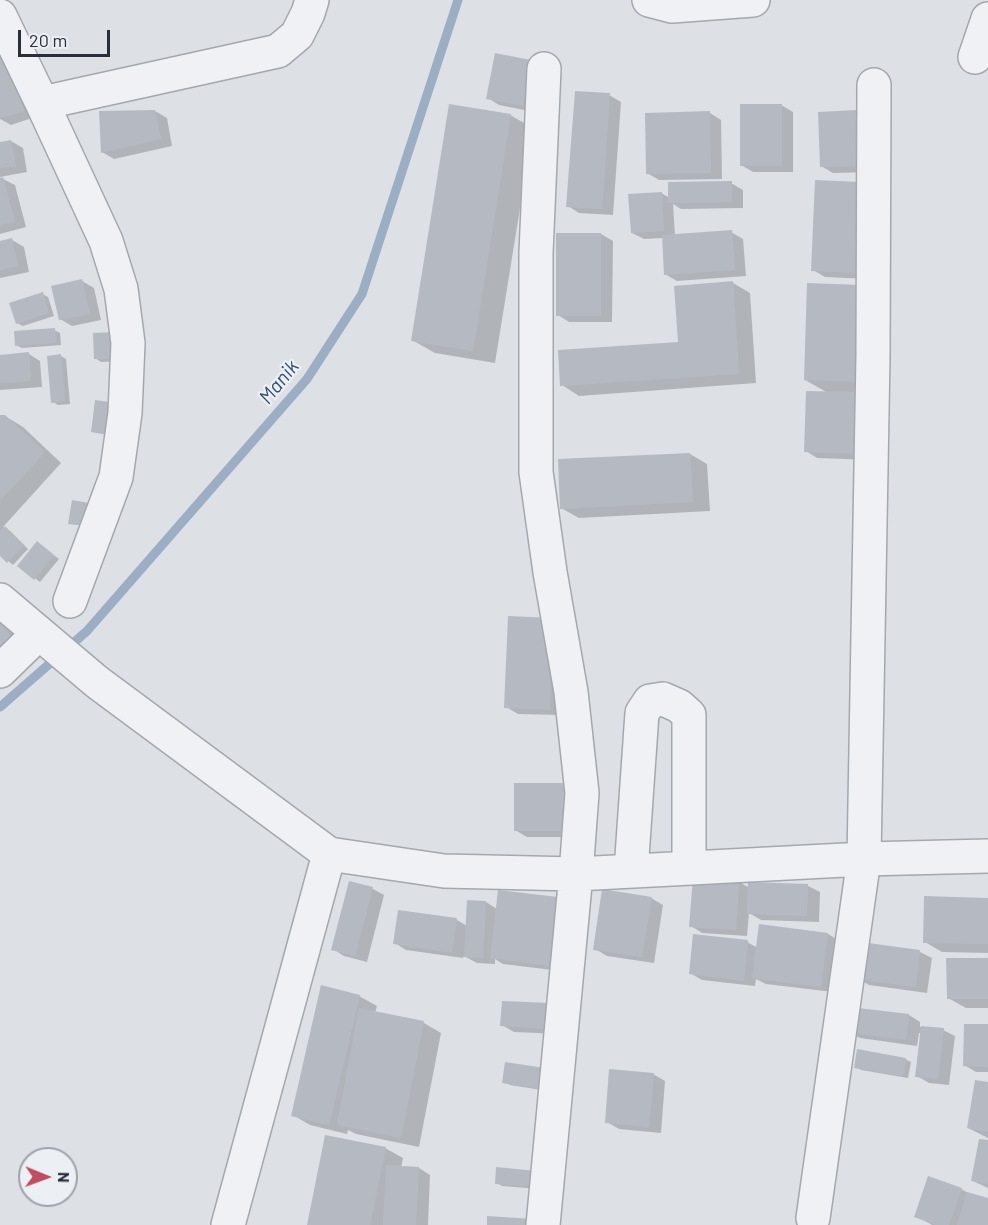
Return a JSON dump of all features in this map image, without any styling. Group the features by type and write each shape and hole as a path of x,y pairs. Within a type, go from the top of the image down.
{"street":[{"path":"42,104 278,51 297,35 312,0"},
{"path":"649,0 672,6 753,0"},
{"path":"0,16 106,241 122,289 128,344 125,413 116,477 70,601"},
{"path":"975,57 988,19"},
{"path":"543,1225 582,794 571,692 549,572 536,472 536,253 544,69"},
{"path":"813,1218 864,859 873,356 874,85"},
{"path":"0,600 97,682 329,854 444,871 576,874 864,859 988,856"},
{"path":"0,671 47,639"},
{"path":"631,871 642,713 650,701 663,699 679,705 689,715 689,868"},
{"path":"228,1225 329,854"}],"building":[{"path":"0,39 24,111 0,118"},
{"path":"495,53 531,60 523,106 486,99"},
{"path":"575,91 610,93 602,209 566,207"},
{"path":"449,104 511,114 473,351 411,341"},
{"path":"740,104 782,104 782,166 740,166"},
{"path":"155,110 161,139 101,153 99,111"},
{"path":"857,110 858,166 820,167 818,112"},
{"path":"710,111 711,173 646,174 645,113"},
{"path":"11,140 16,166 0,168 0,142"},
{"path":"3,177 15,221 0,225 0,178"},
{"path":"815,180 861,182 858,273 811,271"},
{"path":"732,181 732,202 668,203 668,182"},
{"path":"662,192 664,231 631,233 628,194"},
{"path":"732,230 735,270 664,275 662,235"},
{"path":"556,233 601,233 601,316 556,316"},
{"path":"12,238 18,266 0,270 0,241"},
{"path":"82,279 90,314 59,320 51,286"},
{"path":"733,281 739,374 560,386 558,350 678,342 674,286"},
{"path":"807,283 861,285 857,382 804,380"},
{"path":"43,292 49,313 16,324 9,303"},
{"path":"55,328 56,343 15,346 14,331"},
{"path":"117,332 118,359 94,359 93,333"},
{"path":"29,352 31,381 0,383 0,355"},
{"path":"61,354 65,401 51,403 47,356"},
{"path":"806,391 862,392 861,454 804,452"},
{"path":"95,400 117,403 113,436 91,432"},
{"path":"0,415 5,415 45,452 0,501"},
{"path":"690,453 693,502 560,509 558,459"},
{"path":"72,500 89,503 85,526 68,524"},
{"path":"5,526 24,545 7,563 0,556 0,531"},
{"path":"37,541 54,555 34,580 17,566"},
{"path":"508,616 553,618 550,710 504,708"},
{"path":"0,624 16,642 0,656"},
{"path":"514,783 569,783 568,831 514,831"},
{"path":"693,877 739,881 736,930 689,927"},
{"path":"349,881 373,887 355,956 331,950"},
{"path":"748,882 808,884 807,916 747,914"},
{"path":"602,889 652,897 642,957 593,950"},
{"path":"498,890 558,897 550,966 490,958"},
{"path":"924,896 988,898 988,944 923,943"},
{"path":"467,900 486,901 483,958 464,957"},
{"path":"398,910 457,918 452,953 393,944"},
{"path":"759,924 828,933 821,987 752,978"},
{"path":"693,934 748,940 744,981 689,974"},
{"path":"861,942 920,950 916,987 856,979"},
{"path":"946,958 988,958 988,999 947,999"},
{"path":"321,985 360,995 329,1125 291,1116"},
{"path":"502,1001 550,1003 549,1029 500,1026"},
{"path":"850,1007 909,1014 906,1040 846,1032"},
{"path":"359,1008 424,1021 401,1138 337,1125"},
{"path":"964,1024 988,1024 988,1067 963,1066"},
{"path":"921,1026 944,1028 938,1079 915,1077"},
{"path":"857,1049 906,1058 903,1076 854,1068"},
{"path":"505,1062 545,1068 543,1089 502,1083"},
{"path":"609,1069 654,1073 649,1127 605,1123"},
{"path":"975,1080 988,1082 988,1132 967,1128"},
{"path":"325,1135 386,1147 370,1225 307,1225"},
{"path":"979,1139 988,1140 988,1184 971,1181"},
{"path":"386,1165 419,1167 416,1225 383,1225"},
{"path":"496,1167 537,1171 535,1187 495,1184"},
{"path":"928,1176 962,1188 949,1225 936,1225 914,1217"},
{"path":"967,1192 988,1198 988,1225 957,1225"},
{"path":"487,1216 533,1219 532,1225 487,1225"}],"waterway":[{"name":"Manik","path":"0,707 87,631 307,379 362,294 458,0"}]}
